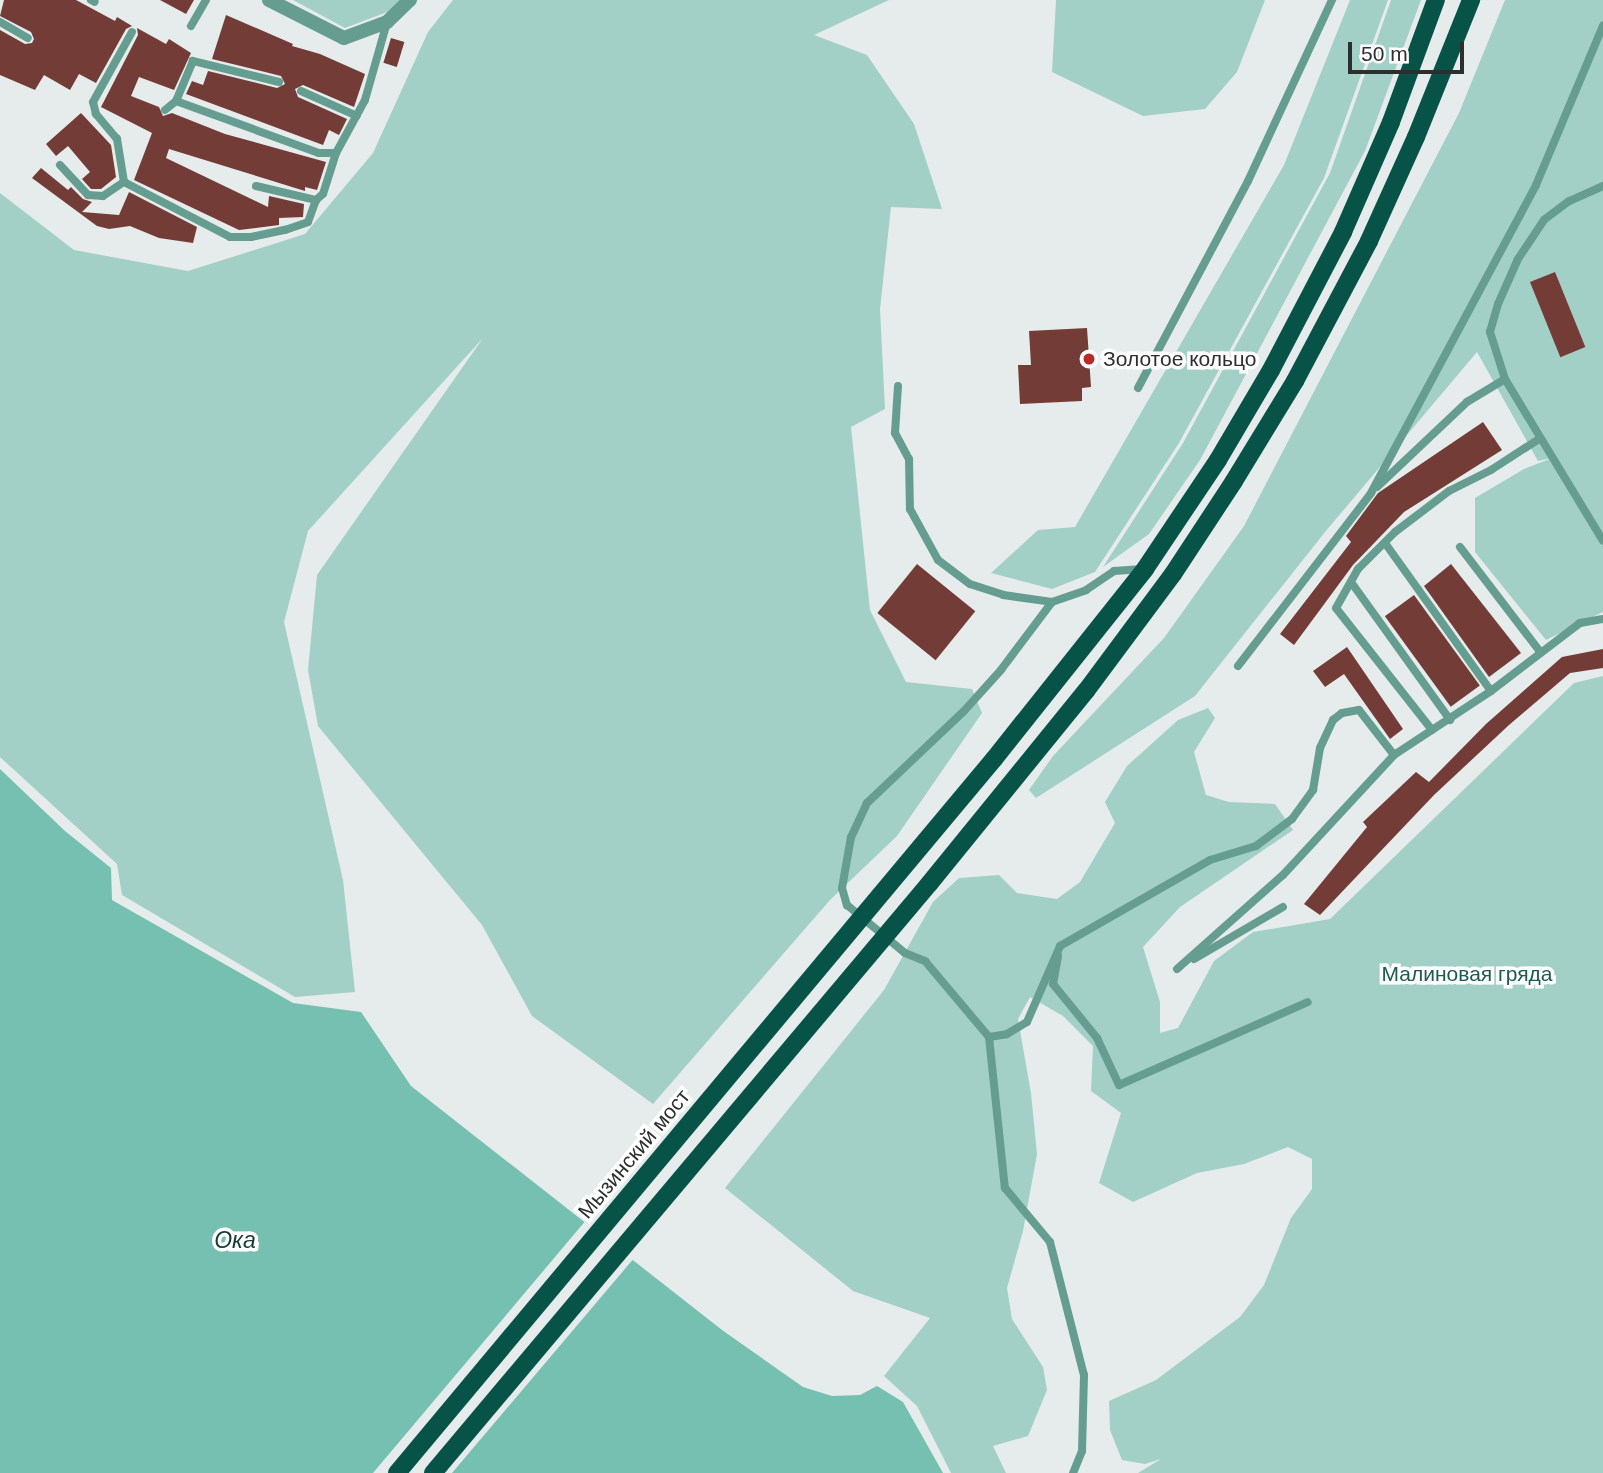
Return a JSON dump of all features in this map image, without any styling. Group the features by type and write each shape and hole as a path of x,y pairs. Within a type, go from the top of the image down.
{"main road":[{"name":"Мызинский мост","path":"397,1473 1074,662 1145,569 1218,460 1271,370 1343,232 1391,122 1436,0"},
{"path":"433,1473 929,884 1086,691 1173,574 1295,381 1369,241 1416,137 1471,0"}],"street":[{"path":"269,0 344,38 387,22 410,0"}],"lane":[{"path":"191,26 206,0"},
{"path":"1138,388 1248,181 1332,0"},
{"path":"0,22 28,38"},
{"path":"124,182 230,237 251,237 307,222 316,200 323,194 336,153 365,100 387,22"},
{"path":"1371,493 1536,185 1603,26"},
{"path":"124,182 117,139 96,114 93,102 132,32"},
{"path":"166,110 176,102 193,61 279,82"},
{"path":"301,91 357,116"},
{"path":"176,102 319,153 336,153"},
{"path":"60,165 88,195 103,196 124,182"},
{"path":"256,186 316,200"},
{"path":"1603,186 1569,201 1544,220 1518,259 1498,304 1490,332 1505,379 1603,541"},
{"path":"1238,666 1371,493 1467,402 1505,379"},
{"path":"898,386 895,433 909,459 910,509 938,560 971,584 1003,595 1052,602 1086,590 1114,571 1145,569"},
{"path":"1432,730 1336,608 1357,569 1385,543 1449,491 1491,470 1539,439"},
{"path":"1385,543 1491,691"},
{"path":"1460,547 1541,653"},
{"path":"1351,582 1450,720"},
{"path":"1052,602 1001,670 964,711 867,803 850,837 842,888 847,905 905,953 925,961 989,1037 1005,1188 1050,1242 1084,1375 1082,1451 1073,1473"},
{"path":"1283,907 1177,969 1283,875 1394,755 1491,691 1580,623 1603,619"},
{"path":"989,1037 1007,1034 1027,1022 1060,946 1210,860 1256,846 1292,819 1313,790 1320,748 1333,720 1342,713 1359,710 1394,755"},
{"path":"1060,946 1053,984 1097,1038 1119,1085 1308,1002"}],"green space":[{"path":"293,0 407,0 403,6 345,28"},
{"path":"453,0 889,0 814,35 867,55 914,124 942,209 891,207 880,309 885,409 851,427 870,610 906,682 972,689 982,713 897,836 830,900 653,1104 532,1016 482,925 318,726 308,670 317,575 483,338 308,531 284,622 343,880 355,992 295,997 122,895 117,864 0,757 0,193 74,250 188,271 305,234 373,153 428,32"},
{"path":"1056,0 1265,0 1237,72 1205,109 1143,116 1052,72"},
{"path":"1350,0 1388,0 1324,178 1179,443 1095,572 1052,589 991,573 1038,530 1075,527 1284,165"},
{"path":"1391,0 1421,0 1365,151 1200,460 1149,534 1103,567 1183,443 1330,173"},
{"path":"1505,0 1603,0 1603,612 1546,640 1475,552 1475,498 1524,469 1552,458 1538,461 1477,352 1325,532 1195,696 1036,798 1029,790 1053,756 1164,638 1244,526 1459,113"},
{"name":"Малиновая гряда","path":"1603,676 1603,1473 1138,1473 1161,1459 1145,1464 1122,1460 1110,1430 1109,1401 1156,1380 1240,1317 1264,1285 1291,1218 1312,1189 1312,1159 1288,1147 1244,1164 1197,1173 1133,1202 1099,1183 1121,1113 1091,1091 1093,1046 1063,1016 1030,997 1018,1019 1031,1093 1037,1154 1023,1231 1007,1288 1012,1319 1043,1367 1047,1390 1028,1436 993,1446 1006,1473 951,1473 917,1406 884,1376 930,1318 853,1291 725,1188 884,990 933,902 959,878 999,875 1017,893 1057,899 1080,882 1115,823 1105,802 1127,766 1178,720 1208,708 1215,718 1194,752 1206,795 1229,802 1275,804 1293,830 1180,907 1143,947 1160,1002 1160,1033 1178,1028 1214,961 1253,932 1330,919 1574,683"}],"water":[{"name":"Ока","path":"0,769 65,831 111,868 112,900 293,1003 361,1012 411,1086 722,1330 803,1387 832,1396 860,1395 877,1386 903,1402 943,1473 0,1473"}],"pier":[{"path":"587,1219 635,1257 452,1473 373,1473"}],"building":[{"path":"4,0 76,0 115,21 117,17 132,26 126,29 96,83 79,74 70,90 44,75 35,90 0,75 0,30 25,44 32,43 34,39 31,32 0,16"},
{"path":"160,0 194,0 186,14"},
{"path":"226,15 293,44 292,46 320,54 365,74 354,107 303,85 295,89 298,97 347,119 339,135 329,130 323,145 186,94 192,81 203,85 208,71 277,88 285,84 281,76 212,59"},
{"path":"137,28 166,44 169,39 191,53 174,90 139,77 131,96 159,107 163,116 172,113 225,134 326,162 317,190 305,187 305,191 169,149 166,158 268,207 269,196 304,204 303,217 279,218 279,225 239,230 134,180 152,133 101,107 138,35"},
{"path":"391,38 404,42 397,67 383,63"},
{"path":"81,113 111,145 116,177 101,189 91,189 82,179 90,172 68,146 56,156 46,144"},
{"path":"41,168 68,190 71,187 83,199 92,202 82,212 119,215 129,192 197,227 193,243 159,238 130,226 109,229 97,226 32,178"},
{"path":"1555,272 1585,347 1560,357 1530,282"},
{"path":"1087,328 1091,387 1082,388 1082,401 1020,404 1018,365 1031,365 1029,331"},
{"path":"1483,422 1502,450 1404,512 1353,565 1294,645 1280,634 1351,542 1346,536 1378,493"},
{"path":"917,564 975,611 936,660 877,613"},
{"path":"1451,564 1521,653 1489,677 1424,586"},
{"path":"1414,595 1480,686 1451,707 1385,616"},
{"path":"1347,647 1403,729 1390,739 1344,674 1325,687 1313,671"},
{"path":"1603,649 1603,668 1570,673 1509,725 1434,795 1320,915 1304,904 1367,827 1363,822 1416,772 1429,782 1486,724 1562,657"}],"place":[{"name":"Золотое кольцо","path":"1089,359"}]}
